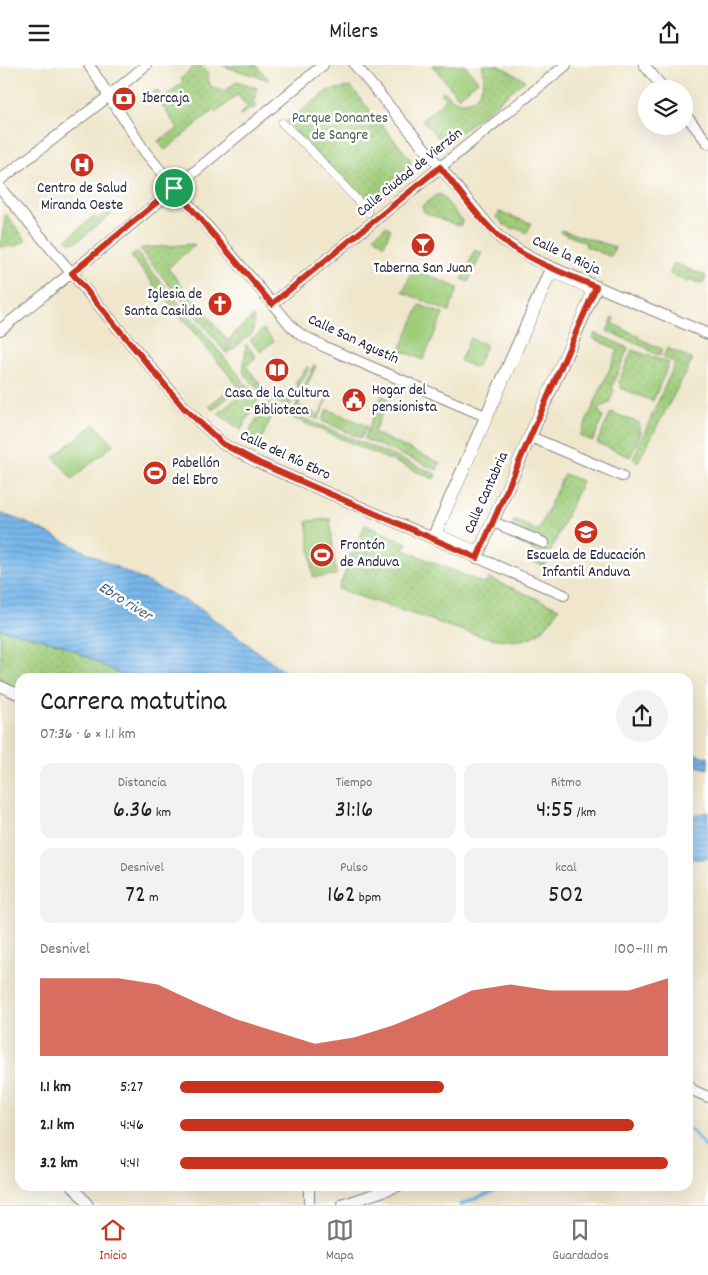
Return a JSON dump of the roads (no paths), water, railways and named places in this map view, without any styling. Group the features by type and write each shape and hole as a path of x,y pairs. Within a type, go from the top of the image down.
{"street":[{"name":"Calle San Agustín","path":"89,65 145,152 272,304 300,333 334,351 486,416"},
{"path":"0,180 146,65"},
{"path":"0,330 72,273 323,65"},
{"name":"Calle la Rioja","path":"355,65 501,239 554,271 708,333"},
{"name":"Calle Ciudad de Vierzón","path":"272,304 566,65"},
{"path":"644,65 656,80"},
{"path":"282,123 309,148 368,212"},
{"path":"693,124 708,143"},
{"name":"Calle del Río Ebro","path":"0,187 184,408 223,444 259,463 564,595"},
{"path":"432,539 486,416 554,271"},
{"name":"Calle Cantabria","path":"554,271 586,288 590,295 480,545 474,549 440,534 439,530 554,271"},
{"name":"Calle Cantabria","path":"477,558 596,287"},
{"path":"531,437 622,476"},
{"path":"494,522 544,543"},
{"path":"0,686 15,693"},
{"path":"693,1090 708,1097"},
{"path":"77,1191 88,1205"},
{"path":"309,1191 309,1205"},
{"path":"342,1205 383,1191"}],"water":[{"name":"Ebro river","path":"0,513 27,523 196,606 287,673 118,673 61,644 0,629"},
{"path":"693,754 708,757 708,769 693,765"},
{"path":"708,812 708,859 693,859 693,816"}],"waterway":[{"path":"693,1132 708,1150"},
{"path":"460,1205 492,1191"}],"place":[{"name":"Ibercaja","path":"124,99"},
{"name":"Centro de Salud Miranda Oeste","path":"82,165"},
{"name":"Taberna San Juan","path":"423,245"},
{"name":"Iglesia de Santa Casilda","path":"220,304"},
{"name":"Casa de la Cultura - Biblioteca","path":"277,370"},
{"name":"Hogar del pensionista","path":"354,400"},
{"name":"Pabellón del Ebro","path":"155,473"},
{"name":"Escuela de Educación Infantil Anduva","path":"586,532"},
{"name":"Frontón de Anduva","path":"322,555"}],"park label":[{"name":"Parque Donantes de Sangre","path":"340,128"}]}
